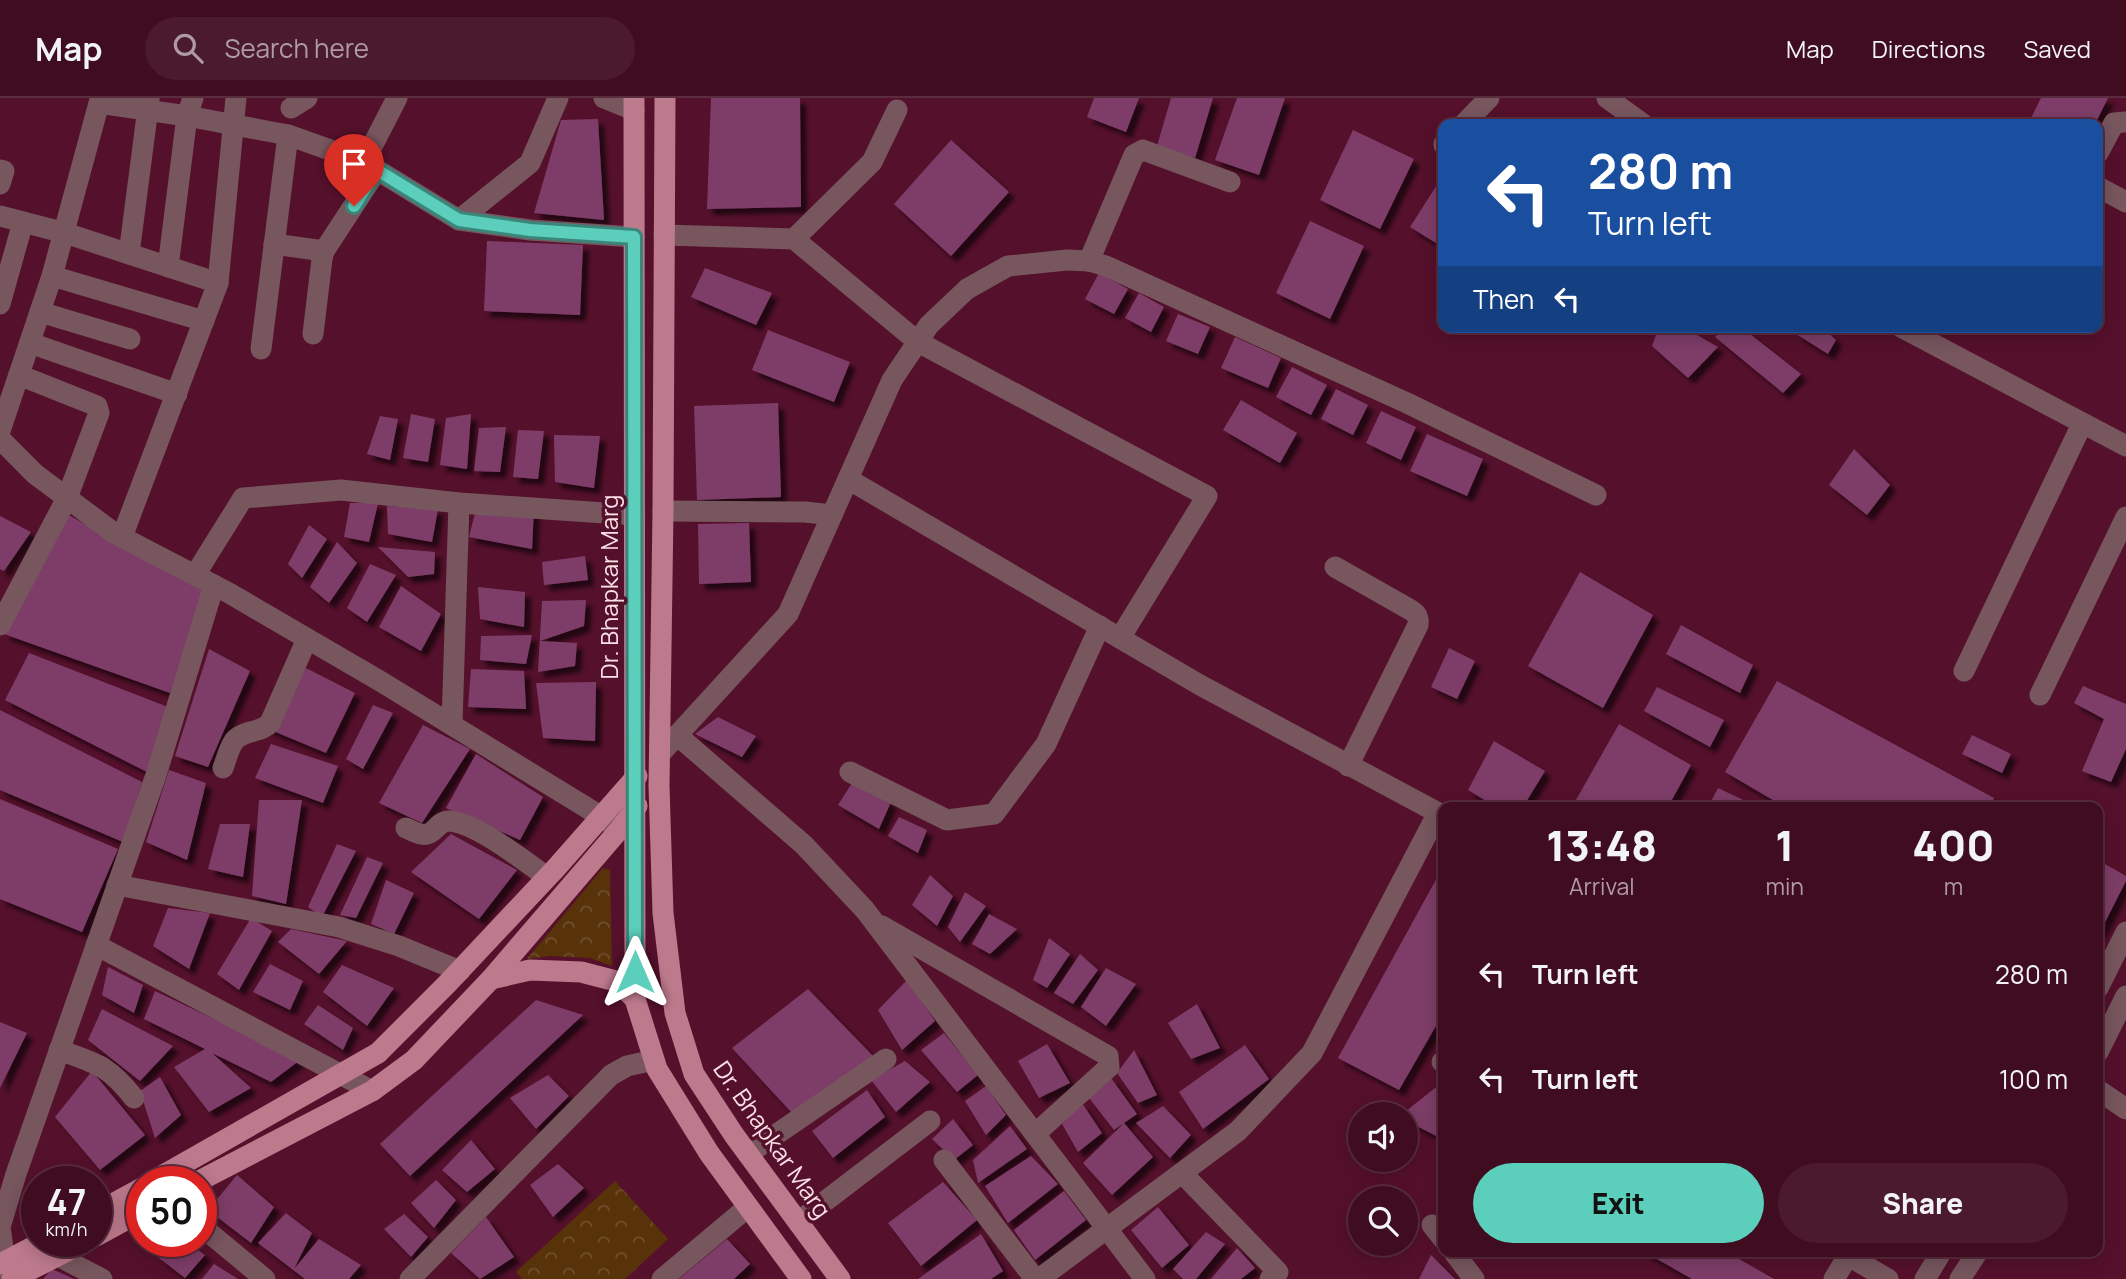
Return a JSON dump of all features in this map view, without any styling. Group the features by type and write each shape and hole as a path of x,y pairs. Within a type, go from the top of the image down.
{"main road":[{"name":"Dr. Bhapkar Marg","path":"665,98 659,786 663,913 674,1013 694,1074 748,1154 840,1279"},
{"name":"Dr. Bhapkar Marg","path":"634,104 635,999 657,1069 709,1153 801,1279"},
{"path":"179,1166 378,1053 460,971 635,778 660,754"},
{"path":"217,1172 372,1091 414,1060 491,979 619,830 634,808 659,786"},
{"path":"491,979 530,970 581,972 616,981 635,999"},
{"path":"7,1271 35,1257"}],"street":[{"path":"122,537 218,283 236,98"},
{"path":"313,334 324,251 370,166 397,98"},
{"path":"459,220 530,163 558,98"},
{"path":"604,98 634,104"},
{"path":"1469,119 1489,98"},
{"path":"1607,98 1636,119"},
{"path":"0,431 52,276 100,101 190,107 233,125 288,135 370,166 459,220 530,230 634,237"},
{"path":"129,254 148,104"},
{"path":"168,267 190,107"},
{"path":"794,239 873,162 897,110"},
{"path":"2103,144 2114,123 2126,122"},
{"path":"261,349 288,135"},
{"path":"1089,261 1133,155 1137,152 1143,150 1230,182"},
{"path":"0,170 4,171 0,184"},
{"path":"2103,190 2126,202"},
{"path":"0,216 65,233 218,283"},
{"path":"0,304 23,222"},
{"path":"664,235 794,239 918,342 1207,496 1120,638"},
{"path":"274,244 324,251"},
{"path":"660,754 788,614 892,380 929,325 967,289 1008,266 1067,260 1089,261 1106,266 1407,404 1596,495"},
{"path":"52,276 204,321"},
{"path":"40,312 130,339"},
{"path":"1912,333 2126,446"},
{"path":"30,343 177,394"},
{"path":"0,625 67,498 99,409 19,375"},
{"path":"1964,671 2082,424"},
{"path":"0,439 35,474 122,537 204,580 452,724 619,830"},
{"path":"848,479 1200,685 1438,813"},
{"path":"7,1271 1,1227 16,1174 160,763 204,580 243,498 341,490 459,503 634,515"},
{"path":"452,724 459,503"},
{"path":"663,511 805,512 832,515"},
{"path":"2040,695 2126,517"},
{"path":"1335,567 1416,613 1419,619 1348,766"},
{"path":"850,772 947,820 994,814 1046,744 1100,626"},
{"path":"223,768 237,738 266,728 270,723 307,639"},
{"path":"677,735 804,845 872,920 1145,1279"},
{"path":"406,828 423,835 432,833 444,821 463,825 547,877"},
{"path":"944,1160 1037,1279 1238,1131 1312,1053 1438,821"},
{"path":"117,886 339,927 399,946 460,971"},
{"path":"872,920 1108,1056 1109,1067 1035,1134"},
{"path":"2103,978 2126,932"},
{"path":"96,945 372,1091"},
{"path":"2103,1042 2126,996"},
{"path":"60,1050 104,1067 134,1098"},
{"path":"748,1154 886,1059"},
{"path":"410,1279 611,1075 627,1066 654,1060"},
{"path":"2103,1093 2126,1109"},
{"path":"798,1222 930,1121"},
{"path":"1182,1173 1278,1272 1270,1279"},
{"path":"662,1279 748,1207"},
{"path":"217,1239 265,1279"},
{"path":"65,1257 102,1279"},
{"path":"1457,1257 1474,1279"},
{"path":"1834,1279 1851,1257"},
{"path":"1856,1257 1888,1279"},
{"path":"1925,1279 1938,1257"},
{"path":"1960,1279 1974,1257"}],"green space":[{"path":"603,868 610,870 612,966 590,958 550,956 527,959"},
{"path":"615,1181 668,1239 625,1279 522,1279 516,1272"}],"building":[{"path":"711,98 800,98 801,207 707,209"},
{"path":"1094,98 1139,98 1126,132 1087,117"},
{"path":"1171,98 1213,98 1195,158 1157,146"},
{"path":"1237,98 1285,98 1259,175 1215,160"},
{"path":"2041,98 2108,98 2098,119 2030,119"},
{"path":"598,119 604,220 534,213 561,120"},
{"path":"1353,130 1414,159 1380,229 1320,200"},
{"path":"951,140 1009,192 951,256 894,204"},
{"path":"1438,183 1438,244 1410,227"},
{"path":"1310,221 1364,246 1330,319 1276,293"},
{"path":"487,241 583,245 580,315 484,311"},
{"path":"705,268 772,293 756,325 691,297"},
{"path":"1099,273 1128,289 1114,314 1085,299"},
{"path":"1139,293 1164,307 1151,332 1125,318"},
{"path":"1178,314 1210,327 1198,354 1166,341"},
{"path":"768,330 850,362 834,402 752,370"},
{"path":"1657,333 1694,333 1718,347 1688,378 1652,346"},
{"path":"1719,333 1749,333 1801,374 1783,393 1715,337"},
{"path":"1828,333 1836,340 1828,354 1796,334"},
{"path":"1235,337 1281,358 1268,388 1221,368"},
{"path":"1292,367 1327,385 1311,415 1276,397"},
{"path":"1336,389 1368,405 1353,435 1321,419"},
{"path":"1241,400 1297,433 1280,463 1223,430"},
{"path":"778,403 781,497 697,500 694,406"},
{"path":"1381,411 1416,427 1401,460 1366,443"},
{"path":"411,414 435,419 428,462 403,458"},
{"path":"471,414 467,469 440,465 446,418"},
{"path":"380,416 398,419 390,460 367,454"},
{"path":"506,427 500,472 474,471 479,428"},
{"path":"518,430 544,431 538,479 513,477"},
{"path":"1427,434 1483,459 1467,496 1410,471"},
{"path":"554,435 600,436 594,488 555,482"},
{"path":"1854,449 1890,485 1867,515 1829,485"},
{"path":"350,503 378,503 369,542 344,537"},
{"path":"387,506 438,509 432,542 388,534"},
{"path":"534,508 532,549 469,537 475,513"},
{"path":"67,514 203,591 170,693 4,634"},
{"path":"0,516 31,532 4,571 0,569"},
{"path":"749,523 751,582 699,584 698,524"},
{"path":"309,525 327,539 302,578 288,564"},
{"path":"337,542 357,563 329,603 310,587"},
{"path":"378,547 435,552 434,574 408,577"},
{"path":"585,556 588,580 544,585 542,562"},
{"path":"370,564 396,575 367,622 347,608"},
{"path":"1580,572 1653,615 1603,708 1528,666"},
{"path":"401,586 441,614 421,651 379,627"},
{"path":"478,587 525,592 524,627 480,619"},
{"path":"586,600 584,626 540,641 577,643 575,666 538,672 542,601"},
{"path":"1681,625 1753,665 1740,693 1666,654"},
{"path":"532,635 526,664 480,660 481,636"},
{"path":"1449,648 1475,661 1457,699 1431,687"},
{"path":"209,649 250,671 208,767 175,756"},
{"path":"29,653 168,707 147,772 5,700"},
{"path":"306,668 355,693 326,753 266,728"},
{"path":"471,669 524,671 526,709 468,707"},
{"path":"1777,681 1994,798 1992,802 1776,802 1725,772"},
{"path":"596,682 595,741 543,738 536,683"},
{"path":"2083,686 2126,704 2126,749 2111,782 2082,771 2104,719 2074,703"},
{"path":"1657,687 1724,720 1710,747 1644,711"},
{"path":"373,705 393,713 363,769 346,759"},
{"path":"0,710 142,782 123,842 0,790"},
{"path":"718,717 756,736 742,757 695,734"},
{"path":"1619,724 1691,765 1671,802 1575,802"},
{"path":"423,725 470,749 422,823 379,803"},
{"path":"1972,735 2011,754 2002,773 1962,754"},
{"path":"1494,741 1545,771 1526,802 1488,802 1468,790"},
{"path":"271,744 338,766 323,803 255,778"},
{"path":"476,754 543,797 520,840 446,808"},
{"path":"169,770 206,783 187,860 146,842"},
{"path":"852,783 891,802 879,829 838,805"},
{"path":"1718,788 1747,802 1711,802"},
{"path":"0,799 118,849 82,932 0,899"},
{"path":"259,800 302,800 286,904 252,896"},
{"path":"899,817 927,830 918,853 888,836"},
{"path":"220,824 250,824 243,877 208,869"},
{"path":"451,834 517,870 479,919 411,872"},
{"path":"337,844 356,851 322,917 308,907"},
{"path":"367,857 383,863 356,918 340,915"},
{"path":"2103,863 2126,876 2103,926"},
{"path":"930,875 953,896 937,926 912,905"},
{"path":"1438,876 1438,1022 1399,1090 1338,1058"},
{"path":"386,880 414,893 394,934 371,924"},
{"path":"965,892 986,906 960,942 948,927"},
{"path":"168,908 210,913 189,969 153,946"},
{"path":"989,914 1017,929 990,954 972,944"},
{"path":"251,918 272,931 239,990 217,974"},
{"path":"291,929 347,941 319,974 278,942"},
{"path":"1049,938 1070,954 1047,988 1033,980"},
{"path":"1080,954 1098,970 1073,1004 1054,993"},
{"path":"270,964 303,981 290,1010 253,992"},
{"path":"342,965 394,988 367,1026 323,992"},
{"path":"108,967 143,985 134,1013 102,995"},
{"path":"1106,968 1136,984 1106,1026 1081,1007"},
{"path":"907,980 935,1021 902,1050 878,1010"},
{"path":"808,989 874,1057 793,1114 732,1048"},
{"path":"155,991 300,1060 271,1082 212,1053 251,1088 209,1112 174,1067 205,1049 144,1019"},
{"path":"536,1000 583,1015 410,1176 380,1144"},
{"path":"1197,1004 1220,1048 1191,1059 1168,1023"},
{"path":"318,1005 353,1028 343,1050 304,1024"},
{"path":"102,1009 173,1046 140,1081 88,1040"},
{"path":"0,1022 27,1033 0,1088"},
{"path":"944,1033 978,1075 957,1092 921,1050"},
{"path":"1047,1044 1070,1083 1039,1098 1018,1061"},
{"path":"1245,1045 1269,1079 1203,1129 1179,1092"},
{"path":"1134,1050 1157,1095 1138,1103 1117,1073"},
{"path":"905,1061 930,1082 896,1112 871,1080"},
{"path":"92,1071 145,1135 105,1166 97,1166 55,1117"},
{"path":"548,1075 569,1096 536,1129 510,1098"},
{"path":"160,1077 181,1115 155,1138 140,1091"},
{"path":"1111,1078 1137,1114 1114,1130 1089,1098"},
{"path":"986,1086 1006,1115 986,1135 965,1101"},
{"path":"1435,1088 1438,1090 1438,1137 1418,1127 1417,1102"},
{"path":"867,1090 885,1117 833,1158 812,1131"},
{"path":"1082,1103 1102,1133 1078,1152 1062,1124"},
{"path":"1163,1106 1191,1135 1170,1158 1136,1123"},
{"path":"953,1119 973,1145 954,1160 932,1139"},
{"path":"1124,1123 1153,1157 1112,1195 1083,1163"},
{"path":"1010,1126 1027,1149 978,1183 973,1160"},
{"path":"471,1140 495,1169 467,1192 442,1170"},
{"path":"1031,1156 1058,1184 1008,1223 985,1186"},
{"path":"558,1164 584,1188 553,1217 530,1185"},
{"path":"237,1175 274,1207 251,1243 217,1217 217,1199"},
{"path":"436,1180 456,1200 434,1228 411,1203"},
{"path":"943,1182 977,1220 921,1266 888,1223"},
{"path":"1064,1191 1086,1220 1035,1260 1014,1230"},
{"path":"1158,1207 1189,1245 1162,1268 1131,1230"},
{"path":"286,1213 312,1233 294,1269 319,1239 361,1265 349,1279 305,1279 258,1243"},
{"path":"404,1214 428,1237 411,1257 384,1229"},
{"path":"486,1217 514,1257 480,1279 451,1253"},
{"path":"1206,1232 1225,1244 1196,1279 1183,1279 1173,1269"},
{"path":"981,1234 1003,1271 991,1279 918,1279"},
{"path":"727,1239 750,1264 734,1279 679,1279"},
{"path":"1237,1248 1255,1268 1241,1279 1211,1279"},
{"path":"1431,1255 1455,1279 1419,1279"},
{"path":"160,1257 203,1257 185,1278"},
{"path":"1654,1257 1736,1257 1774,1279 1692,1279"},
{"path":"214,1264 238,1279 202,1279"},
{"path":"52,1269 74,1279 43,1279"}],"route":[{"path":"354,206 377,170 459,220 530,230 634,237 635,972"}]}
